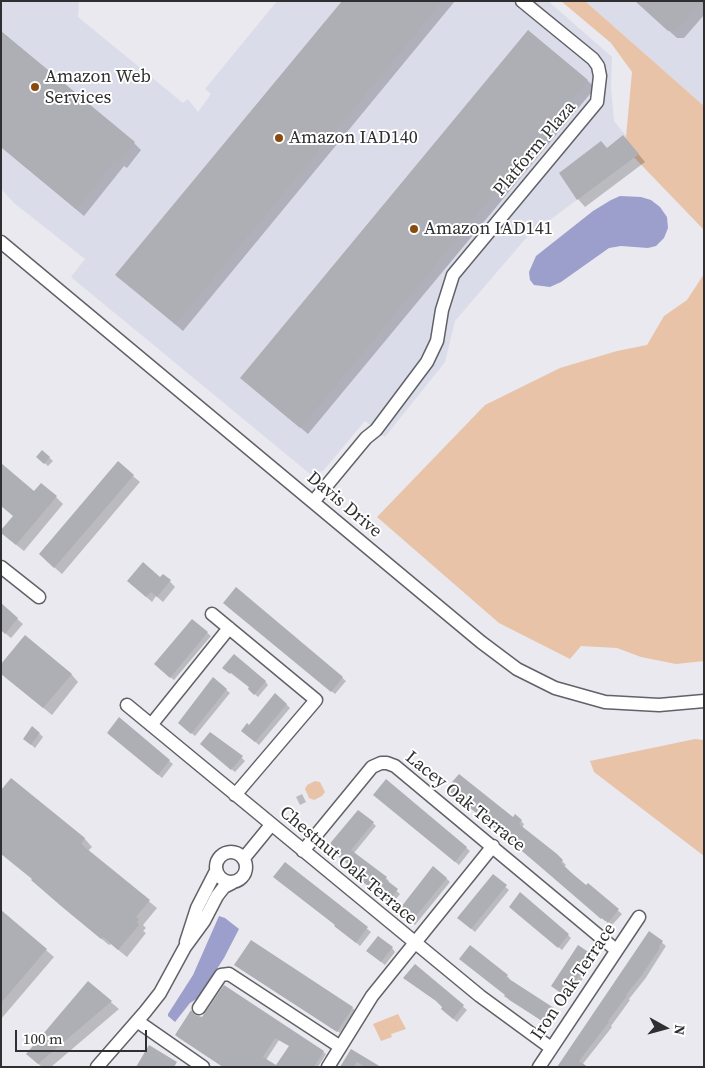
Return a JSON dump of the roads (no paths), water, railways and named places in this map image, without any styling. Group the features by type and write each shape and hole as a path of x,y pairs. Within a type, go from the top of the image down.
{"street":[{"name":"Platform Plaza","path":"313,502 366,438 376,430 427,362 437,341 442,310 453,275 597,102 600,76 598,66 593,59 522,1"},
{"name":"Davis Drive","path":"1,242 481,642 511,664 555,688 605,702 659,705 704,701"},
{"path":"1,567 39,597"},
{"path":"212,614 316,700 236,795"},
{"path":"151,725 230,628"},
{"name":"Chestnut Oak Terrace","path":"128,705 414,943 480,996 551,1048"},
{"name":"Lacey Oak Terrace","path":"303,851 372,767 381,762 387,763 395,766 616,950"},
{"path":"240,855 268,822"},
{"path":"328,1067 372,996 492,846"},
{"path":"97,1067 160,993 185,947 200,928 217,896 224,887 245,875 246,865 240,855 232,851 223,854 216,861 216,871 196,908 185,947"},
{"path":"216,871 222,880 232,883"},
{"name":"Iron Oak Terrace","path":"539,1067 639,917"},
{"path":"199,1008 221,975 229,974 340,1046"},
{"path":"137,1021 204,1067"}],"water":[{"path":"620,196 641,197 651,200 660,207 667,217 668,228 664,238 656,246 648,248 621,246 609,248 561,282 550,287 534,285 530,280 529,272 536,256 593,211"},
{"path":"219,916 225,918 239,929 224,958 198,998 190,1003 175,1022 168,1014 193,975"}],"place":[{"name":"Amazon Web Services","path":"35,87"},
{"name":"Amazon IAD140","path":"279,138"},
{"name":"Amazon IAD141","path":"414,229"}]}
